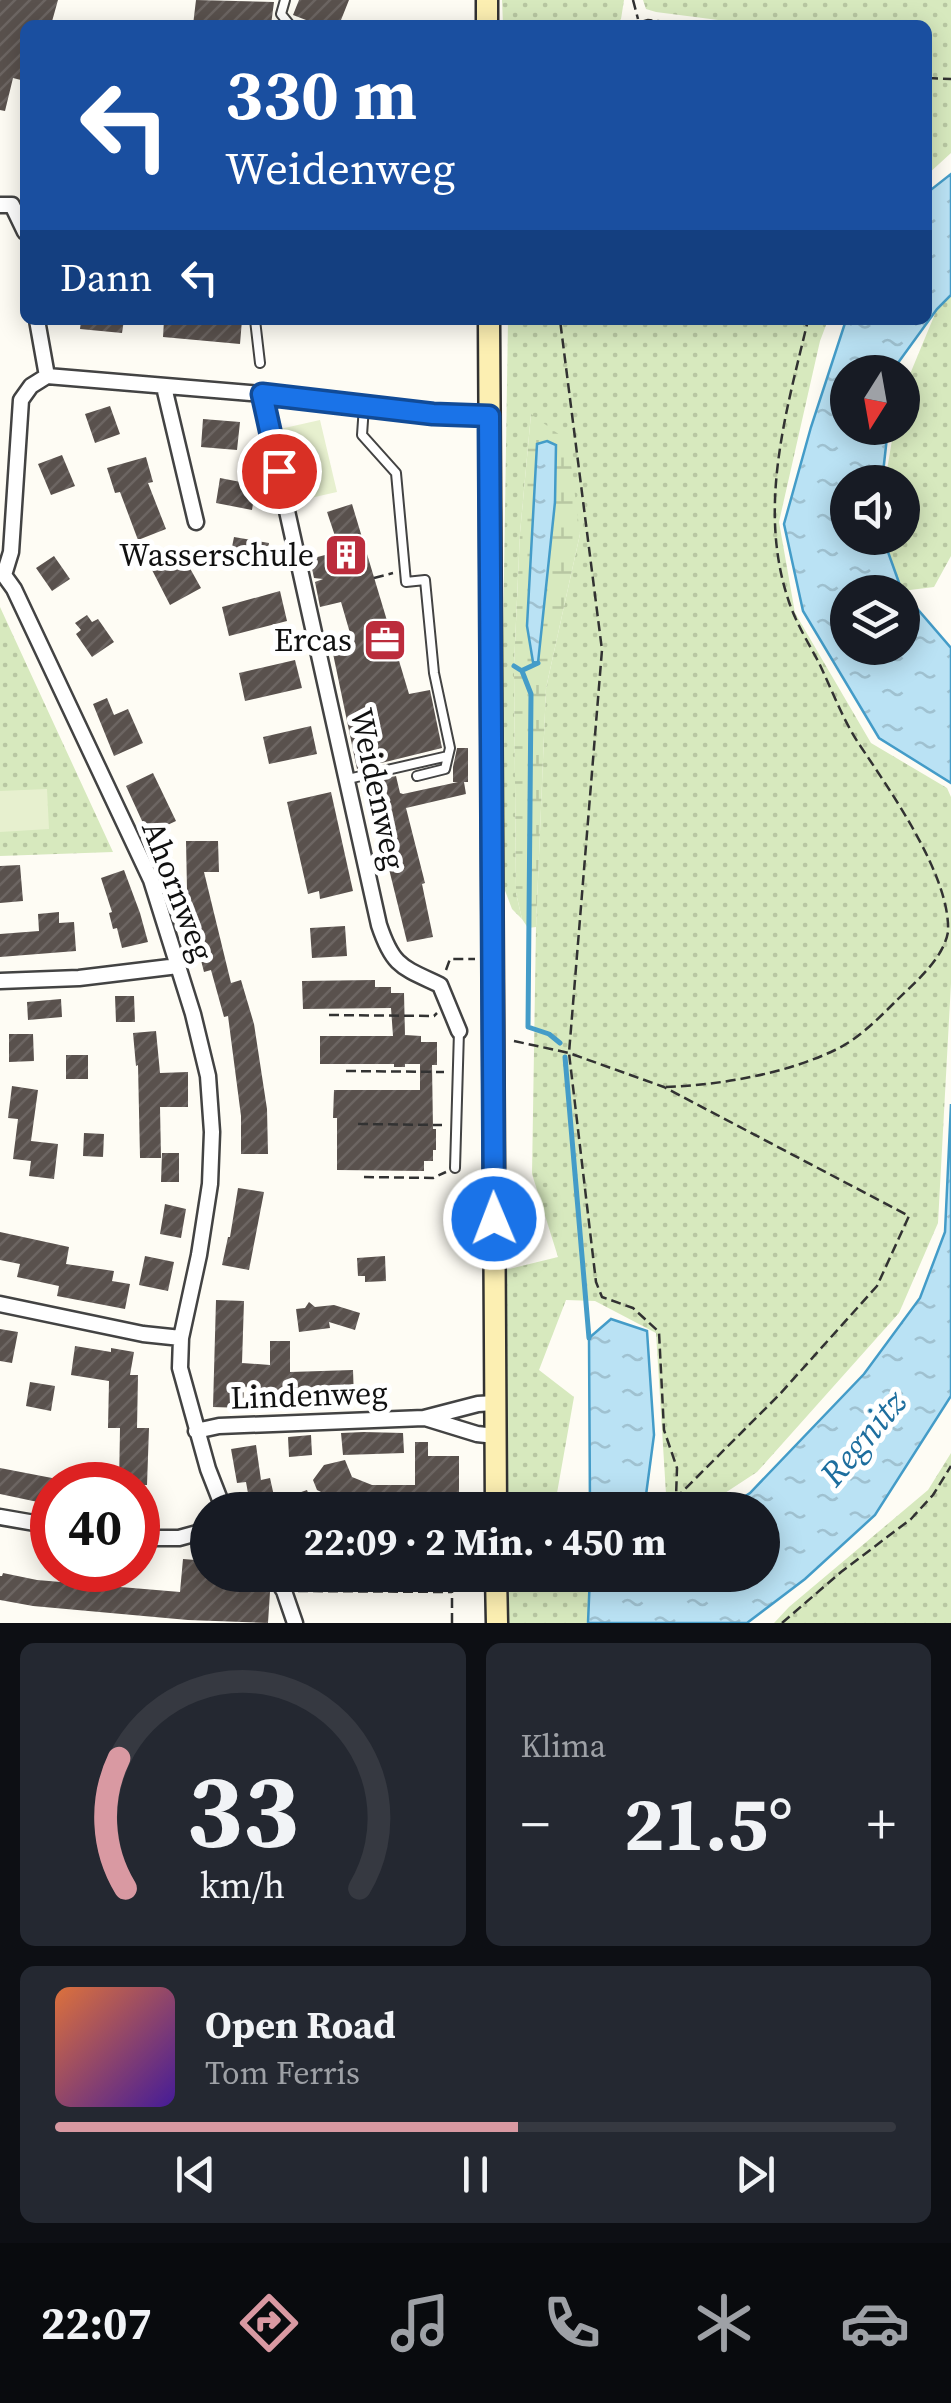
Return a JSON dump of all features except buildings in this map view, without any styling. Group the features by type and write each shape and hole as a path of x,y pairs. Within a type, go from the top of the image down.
{"street":[{"path":"0,205 12,205 20,222"},
{"path":"38,325 47,376 262,394 433,414 489,416"},
{"path":"488,325 496,1492"},
{"name":"Ahornweg","path":"47,376 30,386 21,400 11,552 2,574 14,589 151,880 194,1014 208,1076 212,1132 208,1202 181,1338 180,1368 217,1492"},
{"path":"164,387 196,522"},
{"name":"Weidenweg","path":"262,394 387,949 400,966 440,985"},
{"path":"0,982 79,978 178,966"},
{"path":"440,985 459,1031"},
{"path":"0,1304 143,1334 181,1338"},
{"name":"Lindenweg","path":"196,1431 220,1426 424,1418 495,1403"},
{"name":"Lindenweg","path":"424,1418 495,1436"},
{"path":"0,1516 30,1522"},
{"path":"160,1538 190,1535"},
{"path":"284,1592 296,1623"},
{"path":"496,1592 497,1623"}],"lane":[{"path":"255,325 260,363"},
{"path":"364,406 362,435 396,473 406,582 425,580 434,673 450,748 445,770 416,776"},
{"path":"348,779 448,756"},
{"path":"455,1168 459,1031"}],"path":[{"path":"492,1038 569,1053 664,1088 909,1216 877,1286 779,1396 676,1498 676,1468 664,1430 659,1332 633,1308 602,1297 596,1282 569,1053 602,650 561,325"},
{"path":"664,1088 739,1079 834,1050 873,1024 937,956 947,936 950,913 944,891 918,832 857,741 789,604 778,559 773,525 776,462 807,325"},
{"path":"374,578 404,570"},
{"path":"440,985 450,959 475,959"},
{"path":"330,1015 434,1016 448,1005"},
{"path":"346,1071 458,1072"},
{"path":"358,1124 456,1125"},
{"path":"364,1176 433,1178 455,1168"},
{"path":"782,1623 910,1519 951,1466"},
{"path":"452,1592 452,1623"}],"green space":[{"path":"502,0 624,0 620,20 503,20"},
{"path":"643,0 951,0 951,153 932,170 932,20 718,20 646,9"},
{"path":"951,295 951,556 934,587 920,589 920,575 896,575 889,555 920,555 920,465 888,465 891,445 920,445 918,355 937,309"},
{"path":"508,325 826,325 779,522 795,613 871,743 947,788 951,797 951,983 938,1223 899,1313 757,1472 726,1492 666,1492 656,1333 595,1301 566,1300 539,1370 574,1397 557,1492 508,1492 505,1270 558,1257 532,1174 536,927 546,688 580,534 531,414 514,666 516,893 522,919 512,909 504,888 502,702"},
{"path":"531,414 568,441 580,534 546,688 536,927 528,928 516,893 514,666"},
{"path":"320,420 337,492 297,501 280,429"},
{"path":"0,607 113,852 0,856"},
{"path":"47,789 49,829 0,832 0,791"},
{"path":"951,1453 951,1623 774,1623 928,1490"},
{"path":"509,1592 589,1592 588,1623 509,1623"}],"water":[{"path":"951,174 951,295 932,316 932,189"},
{"path":"844,325 925,325 904,355 835,355"},
{"path":"830,369 830,445 886,445 884,465 830,465 830,555 889,555 896,575 830,575 830,656 803,611 784,524"},
{"path":"547,441 556,445 555,502 538,663 533,662 527,626 537,444"},
{"path":"920,612 951,648 951,783 879,738 835,665 920,665"},
{"name":"Regnitz","path":"951,1104 951,1396 875,1515 805,1579 747,1623 588,1623 589,1592 780,1592 780,1492 751,1492 864,1374 920,1298 945,1232"},
{"path":"611,1319 647,1331 654,1435 646,1492 590,1492 589,1338"}],"waterway":[{"path":"523,670 538,663"},
{"path":"514,666 522,671 531,694 528,1027 549,1034 560,1043"},
{"path":"565,1057 589,1338"}],"place":[{"name":"Wasserschule","path":"346,555"},
{"name":"Ercas","path":"385,640"}],"route":[{"path":"279,471 262,394 433,414 489,416 494,1219"}]}
